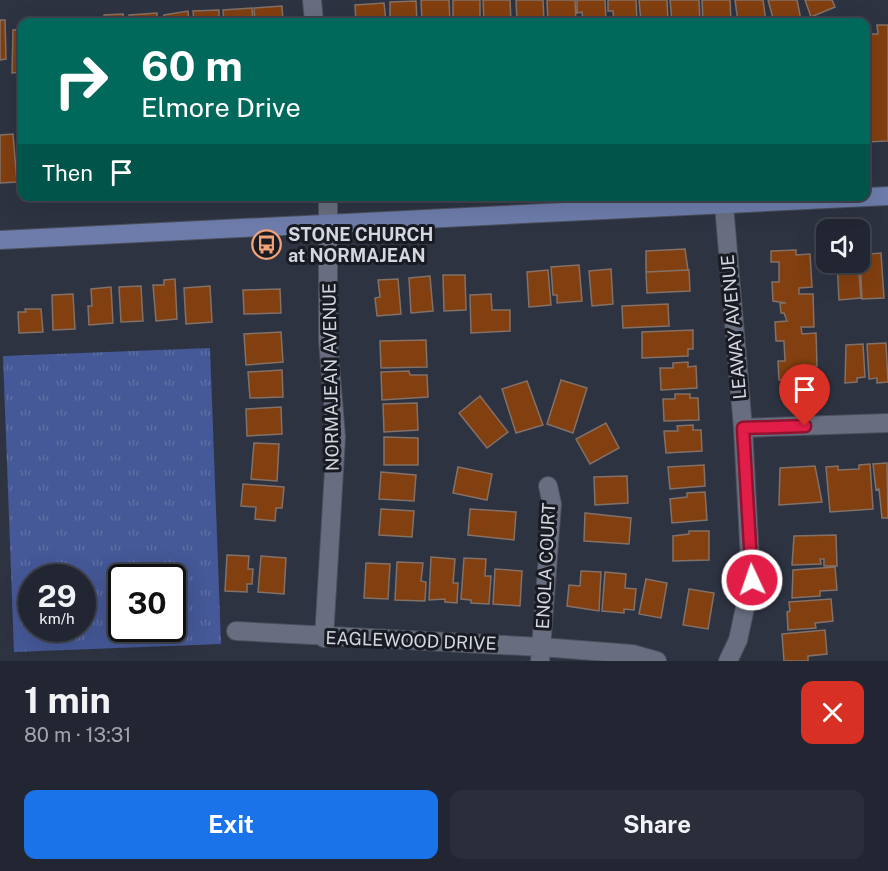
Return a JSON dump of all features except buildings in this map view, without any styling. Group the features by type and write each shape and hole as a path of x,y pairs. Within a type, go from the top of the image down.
{"main road":[{"path":"870,197 888,196"},
{"path":"0,240 797,201"}],"street":[{"path":"312,0 314,18"},
{"name":"NORMAJEAN AVENUE","path":"324,638 336,437 328,340 328,201"},
{"name":"LEAWAY AVENUE","path":"724,205 743,428 752,580 738,640 728,661"},
{"path":"743,428 888,423"},
{"name":"ENOLA COURT","path":"540,654 552,504 548,486"},
{"name":"EAGLEWOOD DRIVE","path":"236,631 540,654 632,654 657,661"}],"green space":[{"path":"210,348 221,644 14,652 3,356"}],"place":[{"name":"STONE CHURCH at NORMAJEAN","path":"267,245"}],"route":[{"path":"752,580 743,428 805,426"}]}
